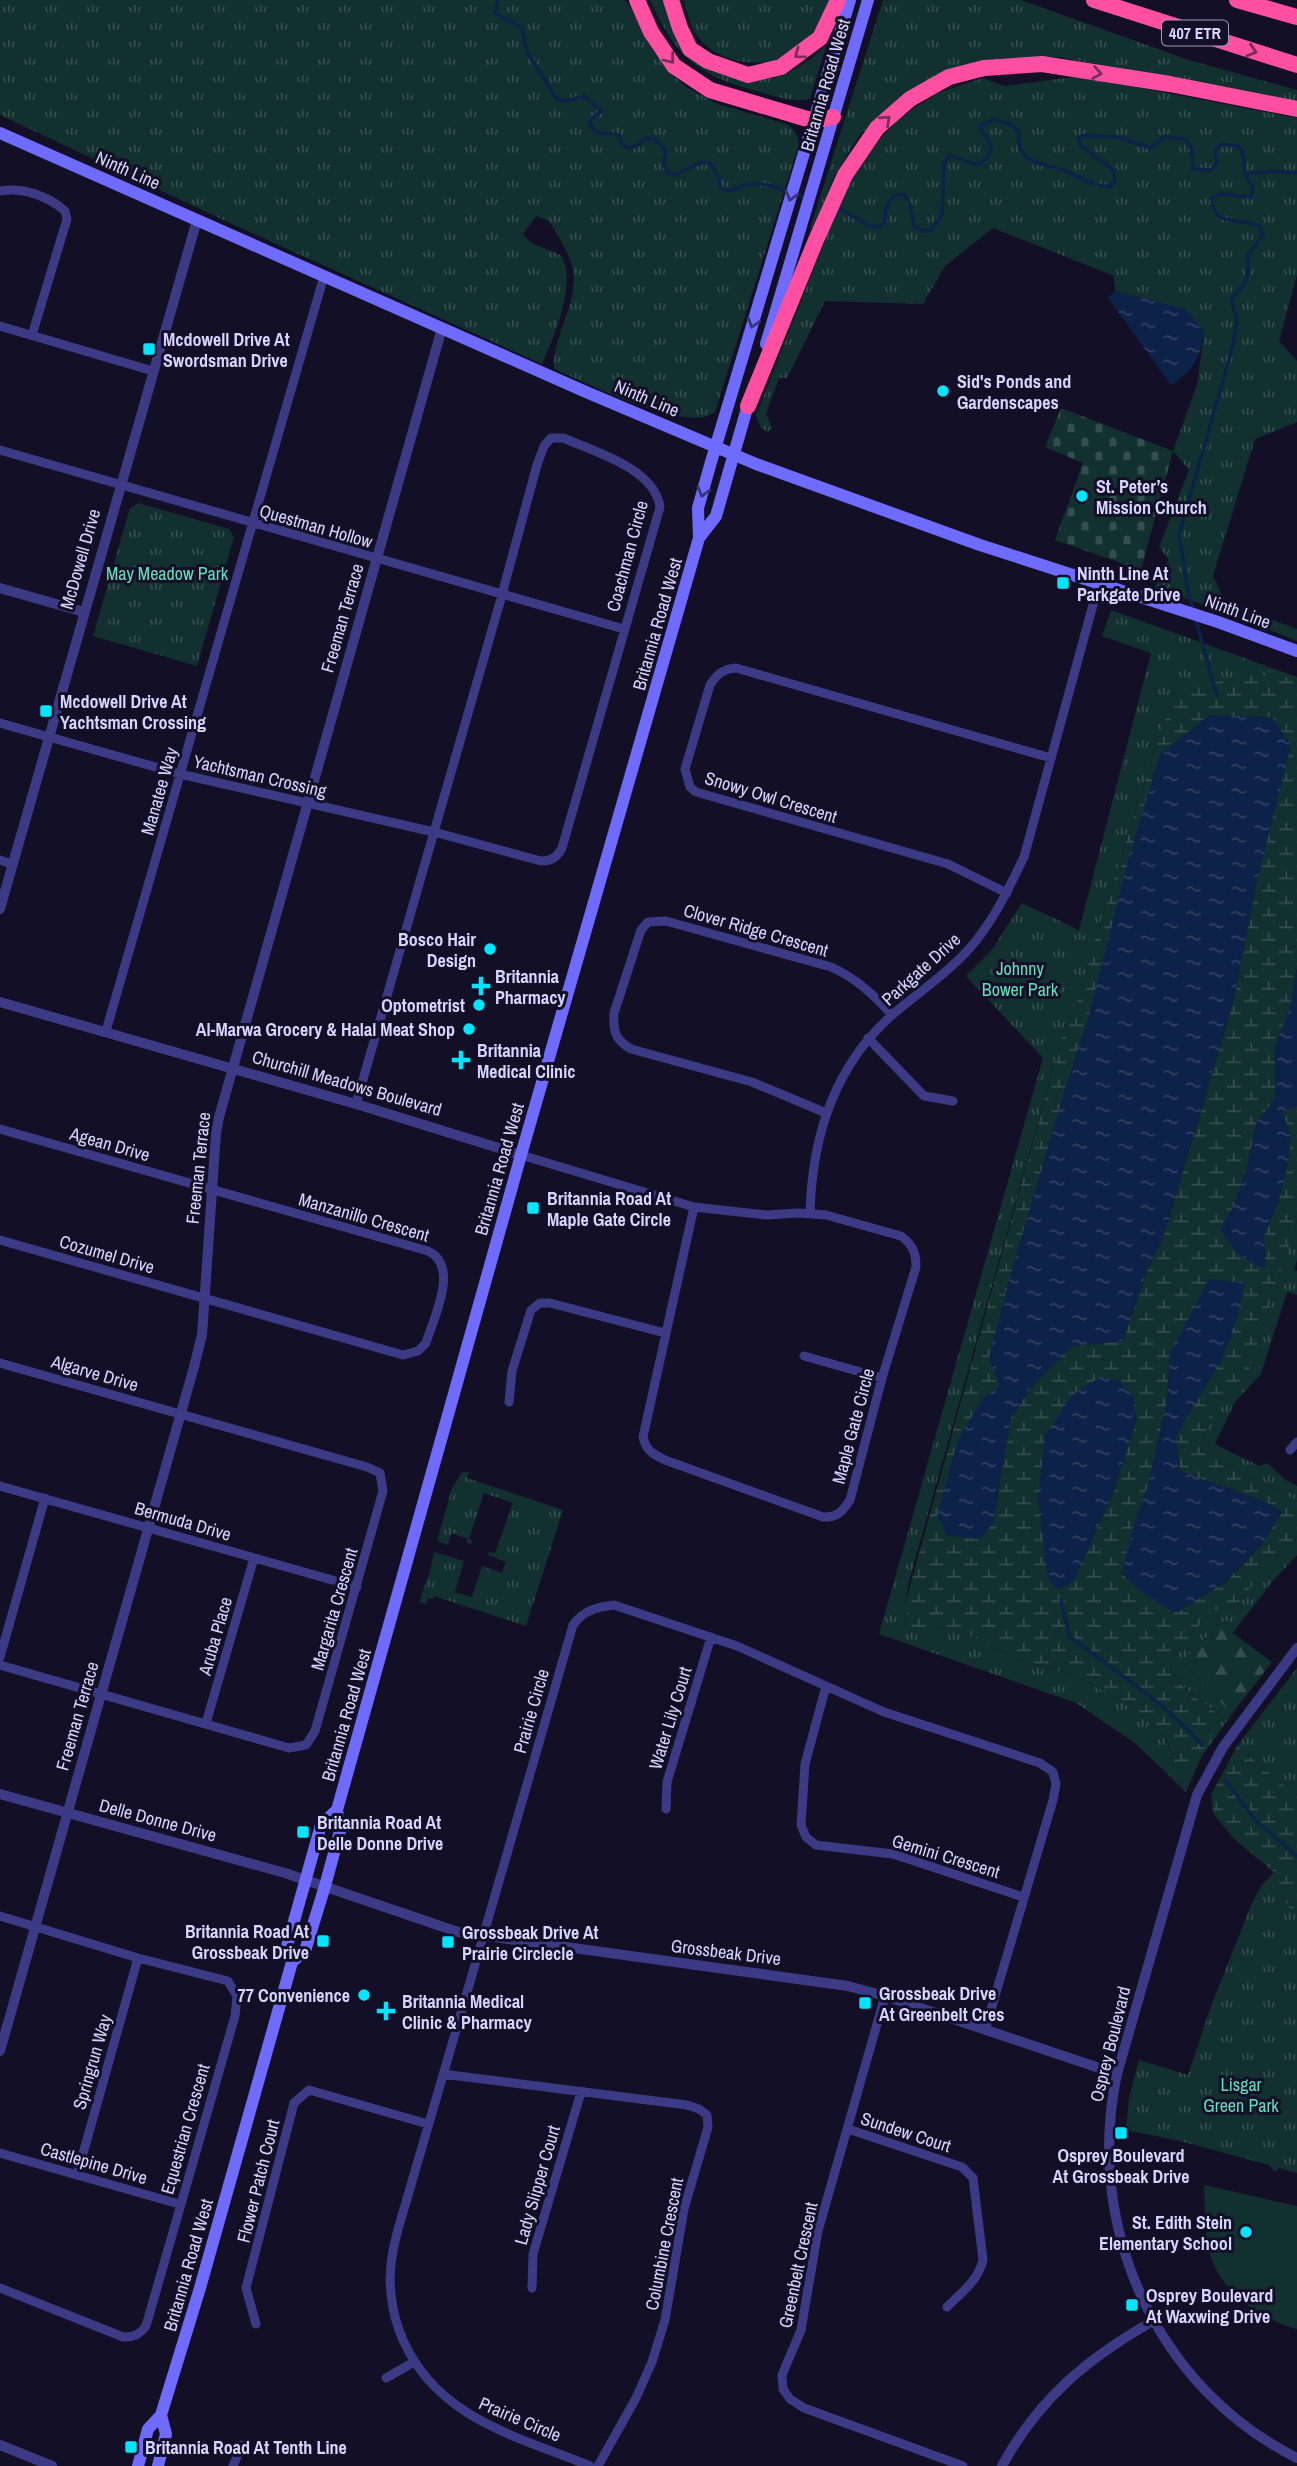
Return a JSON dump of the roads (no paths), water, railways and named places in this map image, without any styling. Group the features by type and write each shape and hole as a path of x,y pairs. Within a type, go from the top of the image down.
{"highway":[{"path":"637,0 650,32 674,66 710,90 814,121 833,117"},
{"path":"671,0 690,49 708,61 748,75 781,67 820,38 838,0"},
{"name":"407 ETR","path":"1094,0 1297,65"},
{"name":"407 ETR","path":"1237,0 1297,17"},
{"path":"748,406 845,175 877,128 911,99 949,77 984,68 1042,64 1170,84 1297,110"}],"main road":[{"name":"Britannia Road West","path":"292,1962 305,1951 325,1886 340,1831 337,1810 521,1155 699,538 698,508 850,0"},
{"name":"Britannia Road West","path":"699,538 716,516 868,0"},
{"name":"Ninth Line","path":"0,133 734,454 980,545 1218,622 1297,651"},
{"name":"Britannia Road West","path":"138,2466 148,2429 161,2415 200,2288 292,1962 287,1945 321,1825 337,1810"},
{"name":"Britannia Road West","path":"158,2466 166,2434 161,2415"}],"street":[{"path":"0,191 14,189 34,194 65,211 67,219 32,335"},
{"name":"McDowell Drive","path":"0,909 197,220"},
{"name":"Manatee Way","path":"106,1031 324,276"},
{"path":"0,326 153,371"},
{"name":"Freeman Terrace","path":"0,2051 202,1335 216,1133 232,1068 442,328"},
{"name":"Coachman Circle","path":"356,1104 544,446 551,438 563,438 631,468 659,496 660,507 562,848 558,856 549,861 541,861 434,832"},
{"name":"Questman Hollow","path":"0,450 624,629"},
{"name":"Parkgate Drive","path":"810,1213 811,1178 826,1113 843,1076 868,1038 967,951 1007,893 1024,857 1098,583"},
{"path":"0,588 83,612"},
{"name":"Snowy Owl Crescent","path":"1007,893 947,864 696,792 690,787 685,769 710,685 717,675 726,669 736,668 1051,758"},
{"name":"Yachtsman Crossing","path":"0,723 180,774 434,832"},
{"path":"0,860 12,864"},
{"name":"Clover Ridge Crescent","path":"826,1113 760,1085 631,1049 622,1044 616,1038 614,1013 641,930 648,922 666,921 831,967 846,973 863,985 892,1015"},
{"name":"Churchill Meadows Boulevard","path":"0,1002 356,1104 521,1155"},
{"path":"868,1038 924,1096 953,1101"},
{"name":"Agean Drive","path":"0,1129 212,1189"},
{"name":"Maple Gate Circle","path":"521,1155 694,1207 767,1214 826,1215 901,1236 911,1244 916,1256 916,1267 882,1378 850,1500 842,1511 832,1518 665,1461 652,1454 646,1446 643,1437 694,1207"},
{"name":"Manzanillo Crescent","path":"205,1298 403,1355 418,1351 426,1343 444,1280 442,1262 437,1255 428,1251 212,1189"},
{"name":"Cozumel Drive","path":"0,1240 205,1298"},
{"path":"509,1402 512,1371 531,1310 540,1303 550,1303 665,1333"},
{"path":"804,1356 882,1378"},
{"name":"Algarve Drive","path":"0,1363 181,1414"},
{"name":"Margarita Crescent","path":"101,1693 289,1748 306,1745 316,1731 383,1491 380,1474 367,1467 181,1414"},
{"name":"Bermuda Drive","path":"0,1486 357,1587"},
{"path":"0,1657 45,1498"},
{"name":"Aruba Place","path":"206,1723 254,1558"},
{"name":"Prairie Circle","path":"590,2466 482,2422 440,2393 414,2362 403,2340 394,2311 391,2266 395,2243 482,1936 573,1625 578,1617 594,1607 614,1605 737,1646 884,1712 1040,1763 1053,1772 1056,1784 1053,1800 985,2030"},
{"name":"Water Lily Court","path":"666,1809 667,1782 710,1637"},
{"name":"Osprey Boulevard","path":"1297,1648 1223,1747 1202,1786 1117,2074 1110,2113 1109,2143 1113,2205 1119,2237 1130,2270 1153,2320 1182,2364 1211,2395 1259,2435 1297,2458"},
{"path":"0,1665 101,1693"},
{"name":"Gemini Crescent","path":"826,1686 804,1764 802,1825 806,1837 816,1845 892,1854 1023,1898"},
{"name":"Delle Donne Drive","path":"0,1794 325,1886"},
{"name":"Grossbeak Drive","path":"325,1886 442,1927 482,1936 848,1986 886,1996 1117,2074"},
{"name":"Equestrian Crescent","path":"0,1916 228,1982 237,1996 235,2016 146,2326 139,2334 123,2337 0,2288"},
{"name":"Springrun Way","path":"77,2175 138,1958"},
{"name":"Greenbelt Crescent","path":"886,1996 818,2231 801,2330 782,2375 783,2389 790,2399 804,2408 962,2466"},
{"name":"Columbine Crescent","path":"443,2074 687,2105 707,2115 708,2127 684,2209 665,2320 652,2362 636,2398 598,2466"},
{"name":"Flower Patch Court","path":"256,2324 246,2288 294,2103 309,2090 428,2124"},
{"name":"Lady Slipper Court","path":"532,2288 533,2254 581,2092"},
{"name":"Sundew Court","path":"848,2129 962,2167 974,2178 983,2260 980,2273 947,2307"},
{"name":"Castlepine Drive","path":"0,2153 180,2204"},
{"path":"1002,2466 1032,2420 1061,2388 1098,2354 1153,2320"},
{"path":"386,2378 414,2362"},
{"path":"0,2445 52,2466"},
{"path":"233,2466 242,2445"}],"water":[{"path":"1115,291 1186,309 1204,332 1195,363 1171,385 1108,298"},
{"path":"1209,715 1272,717 1291,745 1255,890 1234,998 1163,1238 1148,1268 1123,1341 1072,1346 1034,1384 1011,1417 993,1523 981,1539 947,1536 937,1516 958,1440 982,1399 1000,1386 989,1358 1066,1086 1087,1023 1129,857 1160,754"},
{"path":"1297,968 1297,1106 1282,1112 1291,1136 1288,1166 1278,1202 1264,1236 1265,1270 1237,1254 1221,1230 1234,1205 1247,1168 1257,1122 1275,1099 1275,1048 1291,1005"},
{"path":"1209,1279 1245,1283 1237,1320 1221,1361 1176,1436 1180,1471 1270,1504 1282,1512 1263,1543 1226,1581 1176,1613 1149,1598 1122,1574 1133,1528 1148,1486 1167,1402 1170,1353"},
{"path":"1100,1377 1119,1381 1134,1397 1136,1422 1113,1493 1073,1582 1058,1590 1048,1579 1038,1499 1045,1436 1072,1395"}],"waterway":[{"path":"498,0 495,13 522,28 527,52 557,99 566,101 584,96 602,111 592,118 589,124 596,132 619,135 622,145 629,148 638,145 645,138 655,139 666,151 664,164 667,172 675,175 705,162 714,167 720,187 724,189 732,190 758,184 806,198"},
{"path":"837,207 869,226 879,227 885,222 886,207 894,196 904,194 910,204 914,226 922,231 932,230 942,214 944,162 951,155 980,164 991,149 979,127 993,119 1012,125 1019,132 1020,148 1031,160 1063,170 1091,183 1110,187 1115,181 1114,171 1081,146 1078,138 1117,137 1151,148 1165,136 1186,140 1191,147 1193,169 1211,170 1217,164 1215,151 1222,144 1238,146 1242,150 1245,174 1253,188 1251,197 1220,194 1212,198 1213,207 1222,218 1260,226 1263,235 1248,255 1247,274 1240,289 1231,299 1237,320 1233,346 1179,535 1193,609"},
{"path":"1245,174 1274,171 1297,173"},
{"path":"1195,617 1217,696"},
{"path":"1061,1599 1069,1636 1155,1701 1202,1745"},
{"path":"1225,1780 1256,1821 1297,1856"}],"place":[{"name":"Mcdowell Drive At Swordsman Drive","path":"149,349"},
{"name":"Sid's Ponds and Gardenscapes","path":"943,391"},
{"name":"St. Peter’s Mission Church","path":"1082,496"},
{"name":"Ninth Line At Parkgate Drive","path":"1063,583"},
{"name":"Mcdowell Drive At Yachtsman Crossing","path":"46,711"},
{"name":"Bosco Hair Design","path":"490,949"},
{"name":"Britannia Pharmacy","path":"481,986"},
{"name":"Optometrist","path":"479,1005"},
{"name":"Al-Marwa Grocery & Halal Meat Shop","path":"469,1029"},
{"name":"Britannia Medical Clinic","path":"461,1060"},
{"name":"Britannia Road At Maple Gate Circle","path":"533,1208"},
{"name":"Britannia Road At Delle Donne Drive","path":"303,1832"},
{"name":"Britannia Road At Grossbeak Drive","path":"323,1941"},
{"name":"Grossbeak Drive At Prairie Circlecle","path":"448,1942"},
{"name":"77 Convenience","path":"364,1995"},
{"name":"Grossbeak Drive At Greenbelt Cres","path":"865,2003"},
{"name":"Britannia Medical Clinic & Pharmacy","path":"386,2011"},
{"name":"Osprey Boulevard At Grossbeak Drive","path":"1121,2133"},
{"name":"St. Edith Stein Elementary School","path":"1246,2232"},
{"name":"Osprey Boulevard At Waxwing Drive","path":"1132,2305"},
{"name":"Britannia Road At Tenth Line","path":"131,2447"}],"park label":[{"name":"May Meadow Park","path":"167,573"},
{"name":"Johnny Bower Park","path":"1020,978"},
{"name":"Lisgar Green Park","path":"1241,2094"}]}
